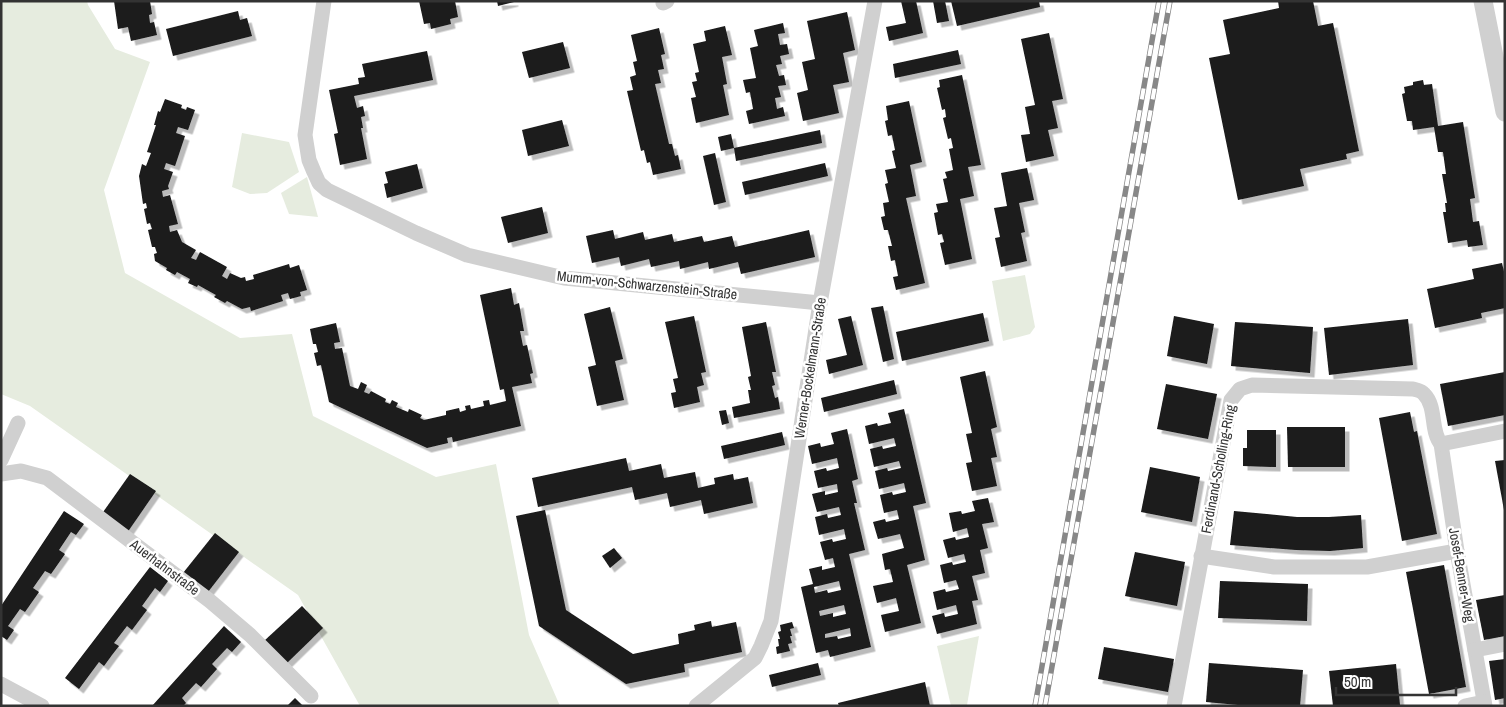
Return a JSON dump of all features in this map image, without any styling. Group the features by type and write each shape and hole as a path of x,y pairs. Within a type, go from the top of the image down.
{"street":[{"name":"Mumm-von-Schwarzenstein-Straße","path":"324,1 305,135 309,160 319,183 327,190 416,233 467,255 564,278 820,303"},
{"name":"Werner-Bockelmann-Straße","path":"696,706 755,658 762,646 771,621 820,303 874,1"},
{"path":"1483,1 1505,112"},
{"name":"Ferdinand-Scholling-Ring","path":"1174,706 1231,400 1240,388 1252,385 1413,389 1424,393 1430,402 1437,439 1441,444"},
{"path":"1,460 18,423"},
{"path":"1441,444 1505,431"},
{"name":"Josef-Benner-Weg","path":"1441,444 1457,551 1485,704"},
{"name":"Auerhahnstraße","path":"1,474 21,471 47,478 250,635 311,696"},
{"path":"1201,556 1274,567 1367,567 1457,551"},
{"path":"1475,650 1505,644"},
{"path":"1,684 42,706"},
{"path":"1466,706 1485,704"}],"shaded area":[{"path":"1,1 87,1 115,49 150,62 104,190 125,273 240,338 292,334 313,416 436,477 496,464 529,635 560,706 360,706 298,595 30,406 1,394"},
{"path":"242,133 289,142 299,172 267,193 250,194 232,187"},
{"path":"307,177 318,217 289,214 281,193"},
{"path":"1025,275 1035,327 1030,334 1003,341 992,281"},
{"path":"979,636 967,705 951,706 937,646"}],"building":[{"path":"114,1 150,1 152,14 149,15 150,23 154,22 157,35 131,41 128,27 118,29"},
{"path":"419,1 455,1 458,17 450,19 451,24 431,29 430,23 424,24"},
{"path":"497,1 514,1 514,2 498,6"},
{"path":"901,1 916,1 923,33 889,41 886,27 906,23"},
{"path":"933,1 945,1 949,21 937,23"},
{"path":"951,1 1039,1 1040,7 957,26"},
{"path":"1278,1 1313,1 1318,26 1333,23 1359,151 1346,154 1347,159 1300,169 1304,186 1238,200 1209,58 1230,54 1223,20 1279,8"},
{"path":"238,11 240,20 247,18 252,36 173,56 166,29"},
{"path":"847,12 855,50 843,53 849,82 833,85 839,113 803,121 797,93 808,90 802,62 815,59 807,21"},
{"path":"783,23 785,33 778,34 780,45 787,44 789,54 780,56 782,64 776,65 779,76 784,75 786,85 778,86 781,97 775,98 777,109 783,107 785,116 749,124 746,111 753,109 750,92 746,93 743,80 756,78 750,48 758,46 754,30"},
{"path":"725,26 732,55 722,57 727,84 723,85 729,115 696,123 691,98 696,97 692,82 697,81 695,73 699,72 693,44 706,41 704,31"},
{"path":"659,28 665,54 661,55 664,69 658,70 661,83 655,84 669,144 672,144 675,156 678,155 681,169 653,175 650,162 647,163 644,150 641,151 627,91 633,90 630,77 636,75 633,62 637,61 631,35"},
{"path":"1049,33 1063,99 1052,101 1058,128 1048,130 1054,156 1026,162 1021,135 1030,134 1025,107 1035,105 1021,39"},
{"path":"563,42 570,68 529,78 522,52"},
{"path":"958,50 961,64 895,78 893,64"},
{"path":"427,51 433,80 354,96 357,108 363,106 365,116 361,117 363,128 361,128 367,159 340,165 334,134 338,133 329,90 359,84 358,78 365,77 362,64"},
{"path":"962,75 981,165 968,167 974,196 960,199 972,259 945,265 940,243 944,242 942,234 938,235 934,213 938,212 936,204 948,202 943,179 947,178 945,172 953,170 949,149 953,148 951,138 948,139 943,118 946,117 945,109 942,110 937,88 940,87 939,80"},
{"path":"1423,80 1424,85 1432,84 1438,126 1463,122 1475,198 1470,199 1473,222 1479,221 1483,245 1468,247 1467,240 1448,243 1443,212 1446,212 1445,203 1447,203 1442,174 1446,174 1443,152 1438,152 1434,127 1413,130 1412,121 1407,121 1402,94 1405,93 1404,87 1413,85 1413,82"},
{"path":"165,99 182,105 181,108 186,110 187,107 195,110 188,130 178,127 176,133 185,136 175,166 166,163 164,169 173,172 168,186 169,189 162,191 163,197 170,195 178,224 169,226 170,232 177,230 182,242 196,250 191,258 196,260 200,252 227,267 222,276 227,279 230,273 241,278 245,277 246,281 254,279 253,275 289,264 290,268 299,265 307,290 300,292 301,296 290,299 288,293 281,295 283,301 251,311 250,307 242,309 214,297 216,295 198,285 197,287 188,283 190,279 177,272 175,275 155,261 154,254 157,253 155,247 152,247 148,230 152,229 150,223 147,224 144,209 147,208 146,203 143,204 139,176 142,164 146,166 151,153 147,152 156,125 154,125 158,111 160,112"},
{"path":"909,101 922,162 910,165 916,196 906,198 925,283 896,290 893,277 898,276 895,260 891,261 888,246 892,246 888,230 884,230 881,217 885,216 883,203 889,202 885,184 888,183 885,170 896,168 892,151 895,150 892,135 888,136 885,121 888,120 886,106"},
{"path":"562,120 569,146 528,156 522,130"},
{"path":"820,130 822,143 736,161 734,148"},
{"path":"731,134 734,148 721,151 718,137"},
{"path":"715,153 726,202 714,205 703,156"},
{"path":"825,163 828,176 745,195 742,182"},
{"path":"417,164 423,188 387,198 384,184 388,183 385,172"},
{"path":"1027,168 1034,200 1019,203 1025,232 1021,233 1027,261 1001,267 995,238 1000,237 994,208 1007,206 1001,173"},
{"path":"542,207 548,233 508,243 501,217"},
{"path":"613,230 615,239 643,232 645,240 672,234 674,242 702,236 704,242 732,236 735,247 809,230 815,257 741,274 738,262 709,269 708,262 680,269 679,261 651,267 649,259 621,266 619,257 592,263 586,236"},
{"path":"1502,263 1505,276 1505,308 1481,313 1482,318 1435,328 1427,289 1474,279 1472,269"},
{"path":"511,288 514,305 519,303 524,331 520,331 523,346 527,345 533,373 530,374 532,383 512,387 521,426 453,442 452,437 447,438 448,443 427,448 329,402 321,365 317,366 314,353 318,352 316,344 313,344 310,329 336,323 340,342 334,343 335,349 342,348 350,386 358,389 361,382 367,385 364,392 369,394 371,391 386,399 385,402 390,404 392,400 398,403 396,407 408,412 409,409 422,415 420,418 424,420 446,415 446,411 459,408 460,412 466,410 465,406 470,405 471,409 484,406 483,401 489,400 490,405 506,401 504,389 500,390 480,295"},
{"path":"883,306 894,359 883,362 871,308"},
{"path":"610,307 623,359 615,361 624,400 597,406 588,367 596,365 584,314"},
{"path":"983,313 989,341 902,361 896,332"},
{"path":"694,316 706,372 701,373 704,385 697,387 700,402 674,408 671,393 676,392 673,379 678,378 665,322"},
{"path":"851,316 863,365 829,374 826,360 847,355 838,319"},
{"path":"1174,316 1214,324 1207,364 1167,356"},
{"path":"1408,319 1413,365 1329,375 1324,328"},
{"path":"766,322 776,372 772,372 775,385 772,386 775,398 778,397 780,409 734,418 732,407 750,403 748,390 751,390 748,377 751,376 742,327"},
{"path":"1235,322 1313,327 1310,373 1231,366"},
{"path":"985,371 997,427 991,429 997,457 991,458 997,486 972,491 966,463 972,462 966,434 972,433 960,377"},
{"path":"1505,372 1505,415 1448,426 1440,384"},
{"path":"894,380 897,394 824,412 821,398"},
{"path":"1166,384 1217,394 1208,439 1157,429"},
{"path":"904,409 926,503 913,506 925,560 907,565 921,623 885,632 881,615 899,611 896,598 877,603 873,586 893,582 890,569 885,570 882,554 904,548 900,534 878,539 873,522 885,519 886,522 899,519 897,510 884,513 880,495 892,492 893,495 906,492 904,483 879,489 875,471 887,468 888,471 901,468 899,461 874,467 870,449 882,446 883,449 896,446 894,438 869,444 865,426 877,423 878,426 891,423 888,413"},
{"path":"726,410 729,423 722,425 719,411"},
{"path":"1410,412 1414,432 1417,431 1437,534 1402,541 1379,418"},
{"path":"1287,427 1345,427 1345,467 1288,467"},
{"path":"847,429 858,479 852,481 857,503 854,503 865,550 849,554 871,647 830,657 828,650 816,653 801,587 813,584 809,569 822,566 822,570 835,567 833,558 825,560 820,542 832,539 833,542 846,539 844,529 819,535 815,517 827,514 828,518 841,515 839,507 817,512 812,494 825,491 825,495 838,492 837,484 818,488 814,471 826,468 827,471 839,468 837,458 812,464 808,446 820,443 821,447 834,444 831,433","holes":["839,581 841,590 828,593 827,590 815,593 814,587","844,605 846,614 833,617 833,613 820,616 819,611","850,628 851,636 838,639 837,636 825,638 825,634"]},
{"path":"1247,430 1276,430 1276,467 1243,466 1243,448 1247,448"},
{"path":"782,432 785,445 724,459 721,446"},
{"path":"626,458 629,471 661,464 664,478 695,472 698,488 715,484 714,478 733,474 734,480 748,477 753,503 704,514 701,500 670,507 667,493 635,500 632,487 538,507 532,478"},
{"path":"1505,460 1505,510 1504,510 1495,461"},
{"path":"1150,467 1200,477 1192,522 1141,512"},
{"path":"130,474 156,491 127,533 101,515"},
{"path":"988,498 994,522 982,524 988,548 980,550 985,573 972,576 978,600 972,601 977,624 937,634 932,616 944,613 945,617 958,614 956,605 937,610 933,592 945,589 946,592 959,589 956,580 944,583 940,565 952,562 953,565 966,562 964,554 948,558 943,540 955,537 956,540 969,537 967,528 953,532 949,513 961,511 962,514 975,511 972,501"},
{"path":"545,510 566,610 633,654 679,644 678,634 695,630 694,625 711,621 712,627 736,622 742,652 684,664 685,672 626,684 539,626 516,516"},
{"path":"64,511 84,524 76,535 71,532 59,550 65,554 51,574 45,571 33,588 39,592 25,612 20,609 8,626 14,630 7,640 1,636 1,606"},
{"path":"1234,511 1297,517 1361,515 1363,548 1330,551 1230,545"},
{"path":"215,533 239,552 208,592 183,573"},
{"path":"614,548 622,558 610,568 602,556"},
{"path":"1135,552 1185,562 1177,606 1125,596"},
{"path":"1444,565 1466,687 1429,694 1406,572"},
{"path":"150,567 168,581 160,592 155,588 142,606 147,610 132,630 127,626 114,643 119,646 104,666 99,662 79,689 65,678"},
{"path":"1220,581 1308,584 1307,621 1218,618"},
{"path":"1505,595 1505,636 1484,640 1476,600"},
{"path":"302,606 323,628 286,664 264,641"},
{"path":"792,622 794,628 790,629 792,636 790,636 792,643 788,644 790,651 777,654 776,647 779,646 778,632 781,631 780,625"},
{"path":"224,626 241,642 232,652 227,648 212,664 217,669 201,687 196,683 182,698 186,703 183,706 152,706"},
{"path":"1104,647 1174,659 1168,692 1098,679"},
{"path":"1505,659 1505,698 1495,700 1489,661"},
{"path":"818,663 821,675 772,687 769,675"},
{"path":"1209,663 1303,670 1300,706 1249,706 1206,702"},
{"path":"1396,664 1400,705 1333,706 1329,671"},
{"path":"925,682 930,706 839,706 838,703"},
{"path":"295,698 303,706 287,706"}],"railway":[{"path":"1035,706 1159,1"},
{"path":"1045,706 1170,1"}]}
